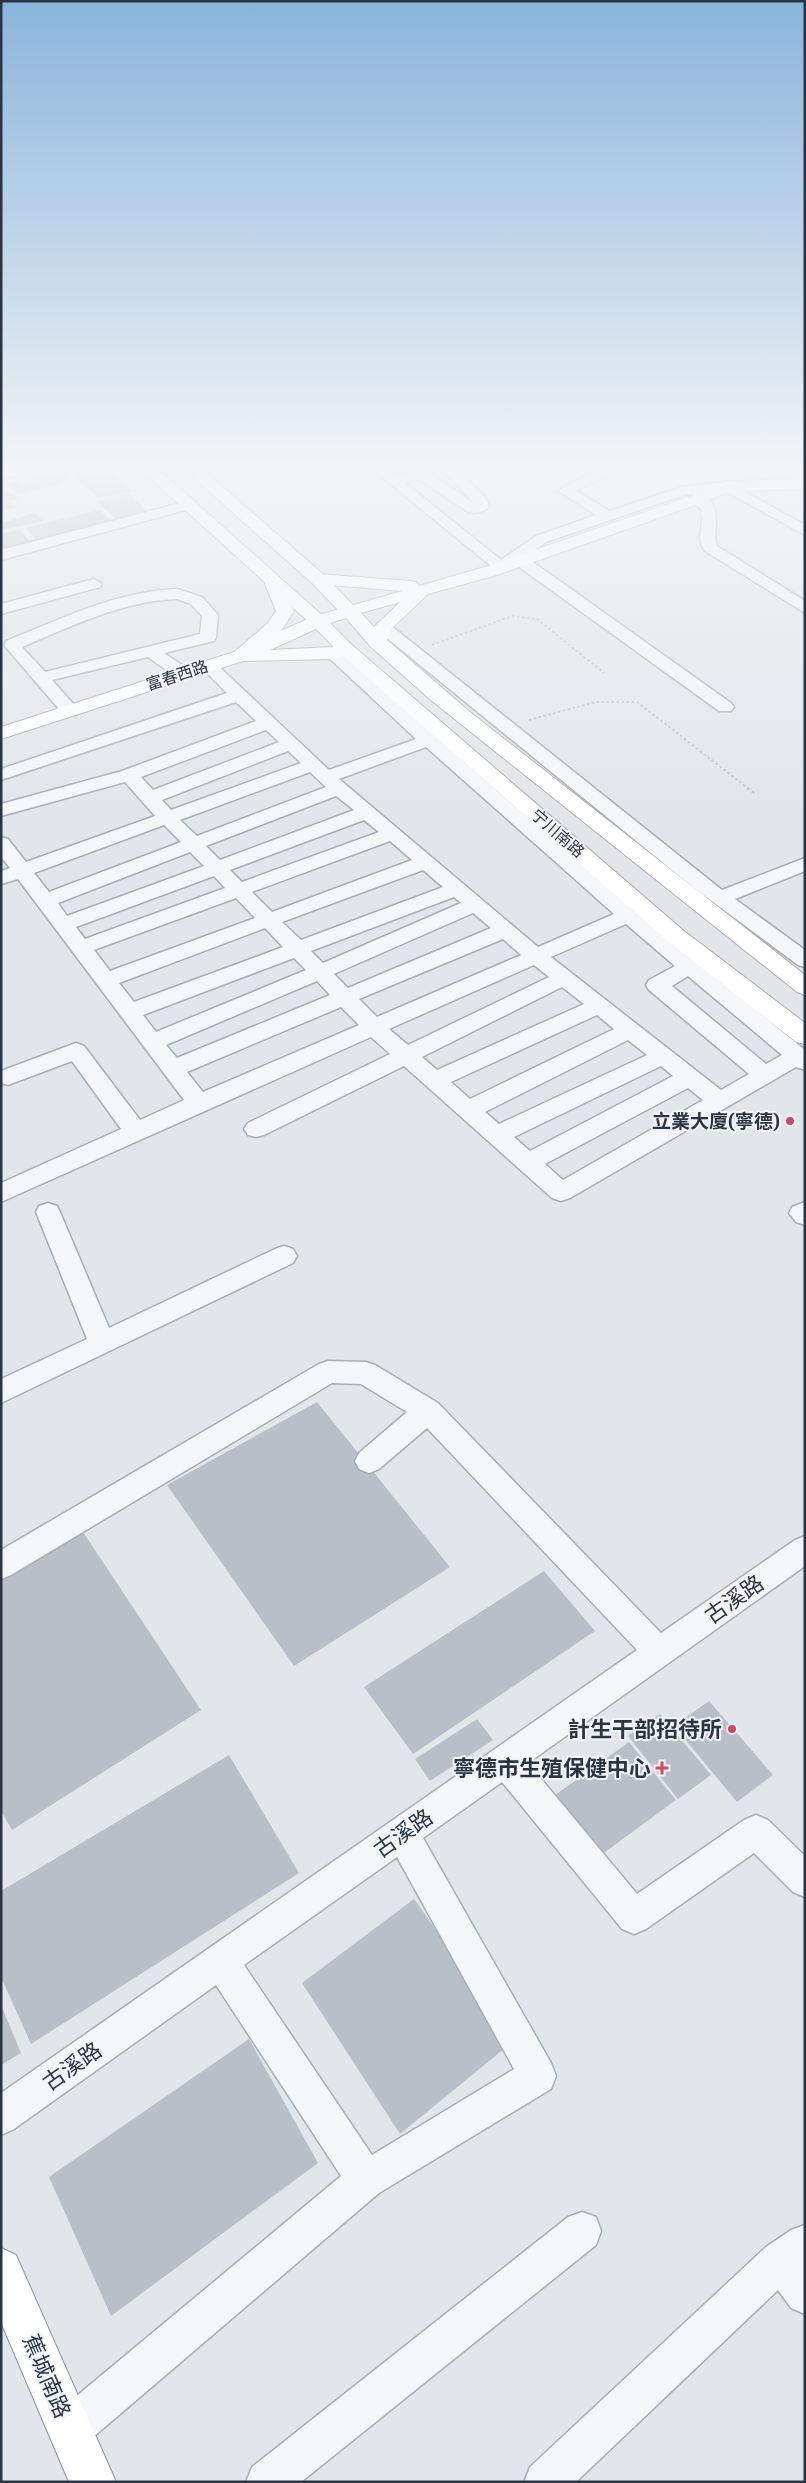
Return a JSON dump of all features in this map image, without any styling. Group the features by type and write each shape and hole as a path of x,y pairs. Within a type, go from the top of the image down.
{"main road":[{"path":"241,656 274,628 285,611 274,585"},
{"name":"宁川南路","path":"275,585 318,622 340,651 676,936 802,1051"},
{"name":"宁川南路","path":"324,585 349,611 380,635 493,739 741,939 805,987"},
{"path":"388,585 426,588"},
{"name":"富春西路","path":"1,733 182,673 241,656 318,622 438,585"},
{"path":"380,635 426,588"},
{"path":"241,656 340,651"},
{"name":"蕉城南路","path":"1,2270 93,2482"}],"street":[{"path":"1,609 91,585"},
{"path":"555,585 725,707"},
{"path":"768,585 805,608"},
{"path":"41,678 208,637 210,615 194,599 177,593 163,593 123,602 12,645 41,678 70,711"},
{"path":"380,635 413,652 720,898 805,960"},
{"path":"151,651 182,673"},
{"path":"129,775 167,817 374,1027 561,1192 720,1101 802,1051 688,966 628,916 429,740 340,651"},
{"path":"207,665 326,777 456,889 536,956 720,1101"},
{"path":"1,776 239,695"},
{"path":"1,810 129,775 268,723"},
{"path":"11,873 167,817 326,777 429,740"},
{"path":"150,798 290,744"},
{"path":"44,901 193,843 326,777"},
{"path":"63,924 367,812"},
{"path":"80,948 392,834"},
{"path":"1,843 11,873 44,901 63,924 199,1103"},
{"path":"105,980 426,862"},
{"path":"720,898 805,864"},
{"path":"129,1012 456,889"},
{"path":"152,1042 320,972 475,904"},
{"path":"4,1186 136,1132 628,916"},
{"path":"173,1069 505,930"},
{"path":"688,966 657,985 765,1074"},
{"path":"256,1129 564,978"},
{"path":"435,1080 600,1006"},
{"path":"468,1110 630,1030"},
{"path":"8,1077 76,1051 136,1132"},
{"path":"496,1135 663,1056"},
{"path":"528,1163 690,1077"},
{"path":"805,1211 801,1213 805,1216"},
{"path":"48,1212 102,1344"},
{"path":"1,1392 284,1256"},
{"path":"1,1566 328,1372 366,1373 428,1411 659,1652"},
{"path":"369,1461 428,1411"},
{"name":"古溪路","path":"1,2116 805,1549"},
{"path":"505,1761 634,1917 756,1832 805,1880"},
{"path":"70,2429 366,2180 538,2076 402,1833"},
{"path":"221,1961 366,2180"},
{"path":"267,2482 582,2231"},
{"path":"545,2482 792,2252 805,2294"}],"path":[{"path":"413,652 512,616 537,619 604,673"},
{"path":"506,728 586,702 622,699 637,702 757,795"}],"building":[{"path":"317,1402 450,1567 294,1666 167,1485"},
{"path":"83,1532 201,1710 12,1830 1,1811 1,1579"},
{"path":"544,1571 595,1631 413,1754 364,1687"},
{"path":"709,1701 773,1775 737,1802 674,1726"},
{"path":"660,1714 711,1775 678,1799 628,1736"},
{"path":"477,1719 493,1740 430,1781 415,1759"},
{"path":"629,1742 676,1800 601,1855 555,1795"},
{"path":"229,1755 299,1873 31,2044 1,1977 1,1891"},
{"path":"414,1899 515,2040 400,2134 302,1983"},
{"path":"1,2005 21,2053 1,2065"},
{"path":"249,2039 318,2163 111,2316 49,2177"}],"place":[{"name":"立業大廈(寧德)","path":"790,1121"},
{"name":"計生干部招待所","path":"732,1729"},
{"name":"寧德市生殖保健中心","path":"662,1768"}]}
